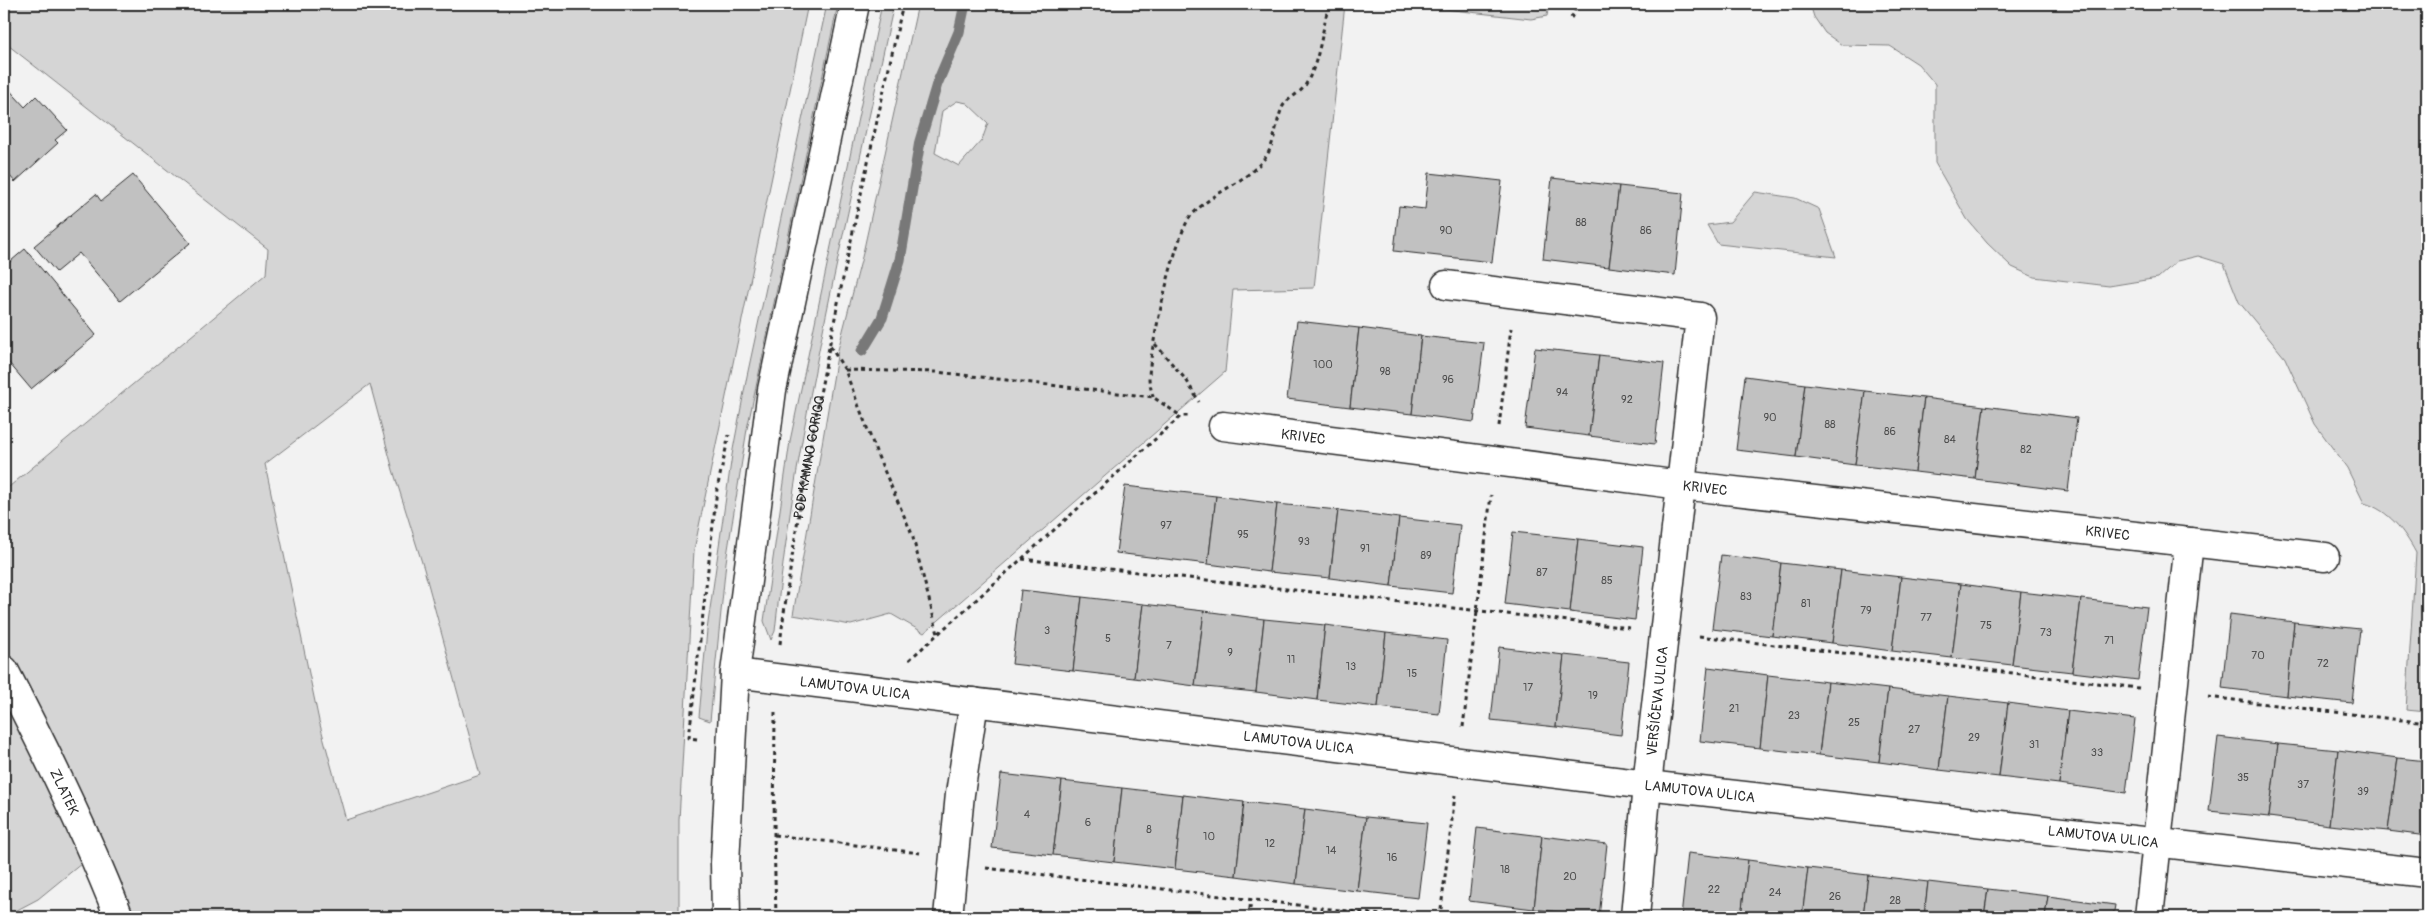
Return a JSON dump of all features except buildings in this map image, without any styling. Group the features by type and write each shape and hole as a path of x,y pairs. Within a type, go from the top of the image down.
{"street":[{"path":"726,917 725,863 736,673 772,390 855,4"},
{"path":"1446,284 1516,293"},
{"name":"VERŠIČEVA ULICA","path":"1516,293 1700,317 1647,785 1635,917"},
{"name":"KRIVEC","path":"1213,422 1681,485 2325,557"},
{"path":"2149,917 2188,542"},
{"name":"ZLATEK","path":"4,670 94,853 119,917"},
{"name":"LAMUTOVA ULICA","path":"736,673 1647,785 2427,873"},
{"path":"948,917 960,794 974,702"}],"path":[{"name":"POD KAMNO GORICO","path":"776,917 774,835 775,678 787,586 830,345 903,4"},
{"path":"1153,397 1149,379 1164,292 1177,247 1189,218 1207,201 1250,174 1267,154 1283,105 1306,86 1315,62 1329,4"},
{"path":"1571,18 1575,11 1574,4"},
{"path":"1474,917 1441,916 1516,293"},
{"path":"1154,343 1187,381 1213,422"},
{"path":"830,345 845,370 877,454 912,534 938,634"},
{"path":"845,370 938,372 1153,397 1182,416 1213,422"},
{"path":"874,690 1182,416"},
{"path":"1022,559 1664,632 2427,723"},
{"path":"774,835 931,855 953,864 1398,917"},
{"path":"1249,917 1251,899"}],"shaded area":[{"path":"4,4 808,4 694,550 679,820 679,917 133,917 82,799 4,648 4,491 266,274 268,249 4,42","holes":["370,384 393,470 424,569 480,775 346,820 319,721 265,464"]},
{"path":"827,4 838,4 747,429 726,562 710,721 699,717 707,630 732,455 747,376"},
{"path":"882,4 894,4 842,238 810,394 785,552 775,631 771,640 764,621 790,441"},
{"path":"918,4 1345,4 1314,288 1233,290 1225,372 924,633 891,614 851,625 793,615 838,350 863,253","holes":["957,101 967,103 988,123 982,140 959,166 935,153 942,111"]},
{"path":"1401,4 1549,4 1547,16 1531,19"},
{"path":"1810,4 2427,4 2427,712 2406,710 2416,553 2395,522 2373,506 2364,503 2347,468 2315,424 2285,358 2239,302 2224,264 2198,256 2177,261 2158,278 2109,286 2034,277 2012,267 1987,243 1967,219 1935,163 1935,84 1918,64 1890,46 1842,45 1825,33 1814,17"},
{"path":"1755,192 1795,198 1819,209 1836,257 1718,244 1707,225 1730,222"},
{"path":"4,689 87,859 38,899 4,917"}],"waterway":[{"path":"862,351 882,318 900,260 920,141 937,84 959,32 965,4"}]}
